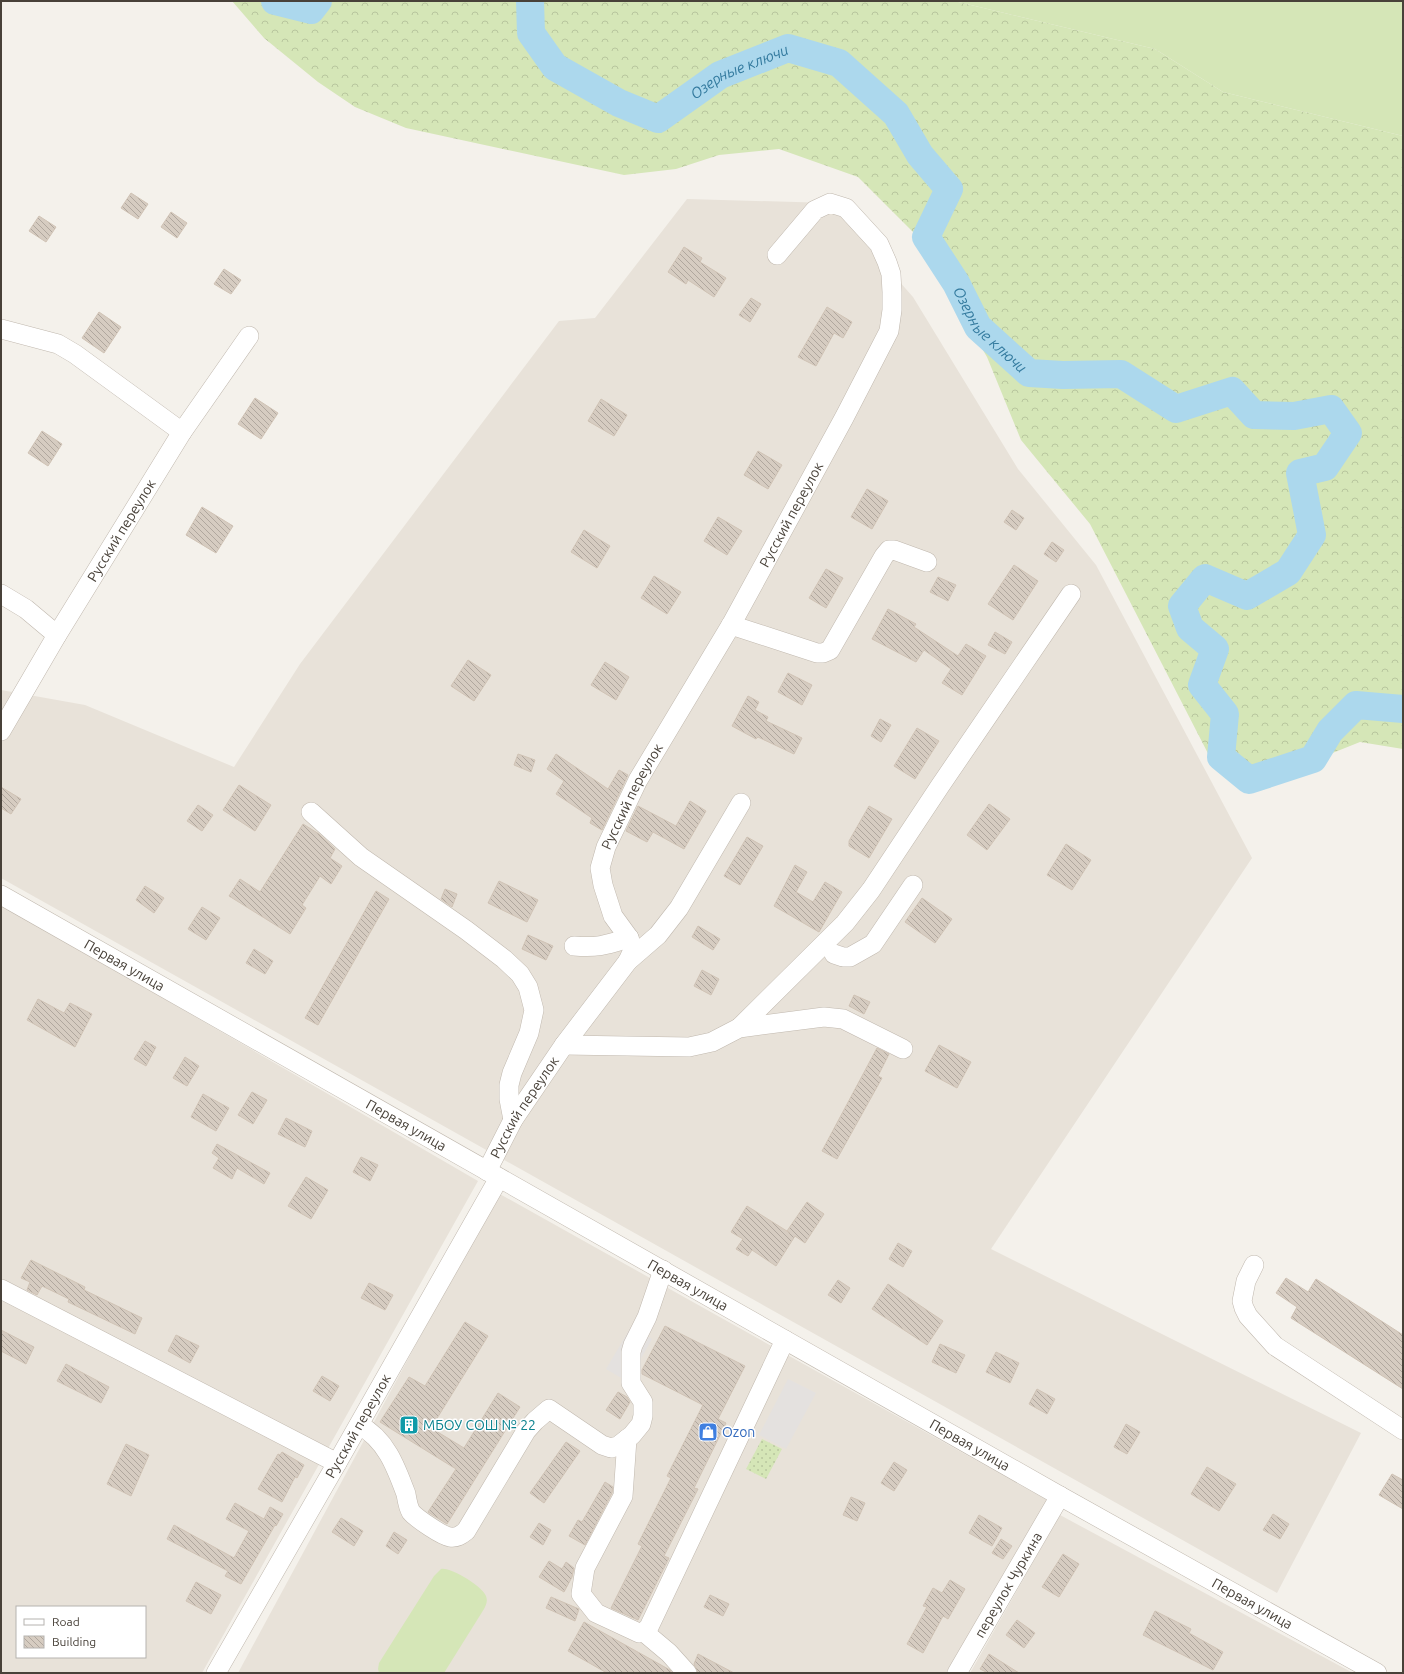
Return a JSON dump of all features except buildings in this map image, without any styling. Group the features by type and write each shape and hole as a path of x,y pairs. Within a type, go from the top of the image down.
{"street":[{"name":"Русский переулок","path":"629,938 613,916 603,885 600,868 606,847 638,780 732,625 844,418 889,331 892,310 892,292 891,274 888,262 879,244 846,208 830,203 815,210 777,255"},
{"path":"1,329 58,344 75,354 182,432"},
{"name":"Русский переулок","path":"1,731 57,635 182,432 249,336"},
{"path":"732,625 817,654 823,653 830,650 884,556 889,550 894,550 927,562"},
{"path":"1,594 26,609 57,635"},
{"path":"564,1046 688,1047 712,1042 739,1028 845,923 871,890 1070,594"},
{"name":"Русский переулок","path":"216,1673 359,1425 493,1174 513,1120 564,1046 628,961 658,935 679,908 741,803"},
{"path":"311,812 356,853 466,930 504,959 520,974 528,987 534,1010 529,1033 512,1073 509,1085 509,1099 513,1120"},
{"path":"834,954 843,957 850,957 873,944 913,885"},
{"name":"Первая улица","path":"1,895 784,1340 1377,1673"},
{"path":"574,946 604,946 629,938 632,950 628,961"},
{"path":"739,1028 824,1017 843,1019 903,1049"},
{"path":"1254,1266 1246,1281 1242,1301 1248,1316 1275,1346 1403,1430"},
{"path":"359,1425 371,1431 383,1444 393,1462 410,1510 417,1519 448,1537 458,1537 466,1531 526,1431 549,1409 602,1445 611,1448 618,1446 627,1439 640,1424 643,1416 643,1402 631,1383 631,1352 647,1317 663,1270"},
{"path":"1,1289 337,1464"},
{"path":"627,1439 623,1496 585,1568 581,1594 596,1613 639,1634 644,1632 649,1627 784,1340"},
{"name":"переулок Чуркина","path":"957,1673 1060,1496"},
{"path":"644,1632 669,1653 687,1673"}],"shaded area":[{"path":"687,199 830,203 913,297 1018,469 1096,565 1252,858 991,1249 1361,1433 1277,1593 1,878 1,690 85,705 234,767 300,664 559,321 595,318"},
{"path":"1,904 478,1181 202,1673 1,1673"},
{"path":"498,1193 1047,1500 949,1673 238,1673"},
{"path":"631,1327 652,1339 628,1382 606,1369"},
{"path":"788,1379 816,1393 786,1449 759,1435"},
{"path":"1060,1515 1353,1673 970,1673"}],"green space":[{"path":"232,1 954,1 1155,49 1223,92 1403,136 1403,749 1360,742 1250,786 1229,780 1216,769 1090,524 1021,440 987,357 917,236 858,177 779,149 719,155 676,169 624,175 406,128 355,107 318,82 264,38"},
{"path":"954,1 1403,1 1403,136 1223,92 1155,49"},
{"path":"762,1439 782,1449 766,1479 746,1469"},
{"path":"441,1569 446,1569 459,1574 484,1592 487,1598 484,1609 444,1673 379,1673 379,1663 434,1576"}],"waterway":[{"name":"Озерные ключи","path":"275,1 311,10 318,1"},
{"name":"Озерные ключи","path":"530,1 531,33 555,67 619,103 658,119 720,75 788,48 839,63 896,114 920,155 949,189 926,237 956,283 978,327 1029,373 1063,375 1121,374 1176,409 1232,391 1254,415 1294,416 1331,409 1348,433 1325,467 1300,473 1312,535 1288,572 1247,596 1205,578 1182,606 1190,628 1215,649 1202,685 1225,714 1221,757 1249,780 1313,759 1330,731 1356,705 1403,709"}],"place":[{"name":"МБОУ СОШ № 22","path":"409,1425"},
{"name":"Ozon","path":"708,1432"}]}
